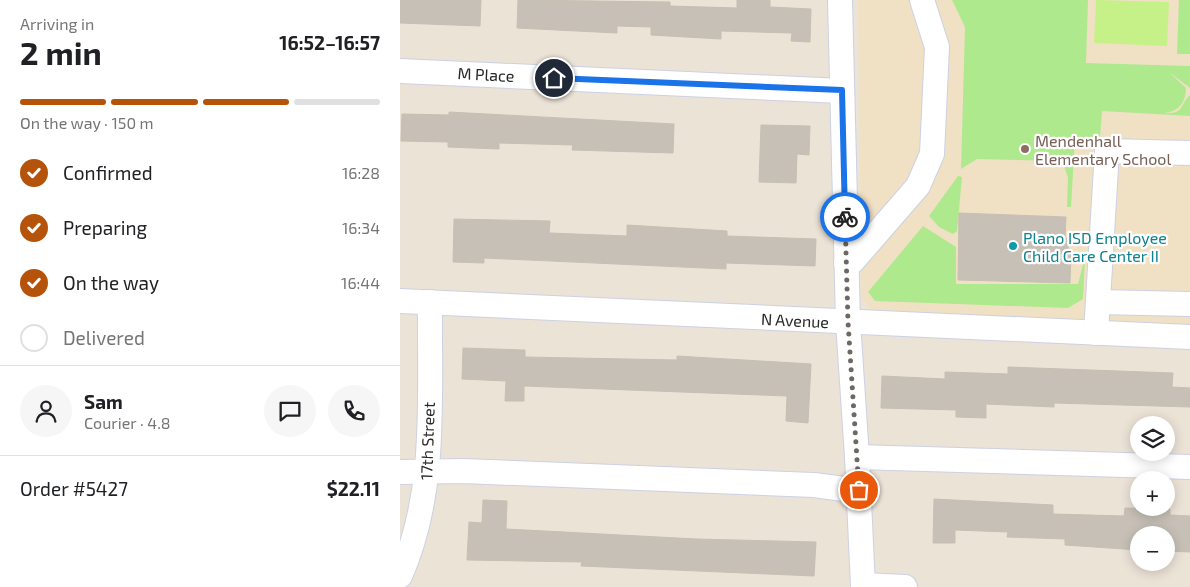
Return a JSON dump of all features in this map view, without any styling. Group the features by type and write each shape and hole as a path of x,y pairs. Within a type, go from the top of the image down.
{"street":[{"path":"840,0 848,322 863,586 905,587"},
{"path":"846,263 852,262 918,186 932,154 938,47 922,0"},
{"name":"M Place","path":"400,71 842,90"},
{"path":"1096,333 1107,151 1190,153"},
{"name":"N Avenue","path":"400,301 1190,337"},
{"name":"17th Street","path":"400,576 412,548 419,524 426,473 430,302"},
{"path":"1098,302 1190,304"},
{"path":"857,457 1190,467"},
{"path":"400,472 463,471 814,485 859,490"}],"shaded area":[{"name":"Mendenhall Elementary School","path":"858,0 1190,0 1190,328 874,314 861,298"}],"green space":[{"path":"952,0 1088,0 1086,63 1190,66 1190,88 1169,72 1186,88 1186,93 1183,102 1177,109 1164,113 1178,111 1190,95 1190,116 1102,111 1100,138 1075,138 1071,207 1067,207 1068,177 1062,161 977,159 961,169 965,27"},
{"path":"1096,0 1169,2 1167,46 1094,43"},
{"path":"1179,0 1190,0 1190,54 1177,54"},
{"path":"958,176 962,177 957,231 953,234 939,227 929,216"},
{"path":"923,226 956,247 956,284 1078,284 1085,257 1083,299 1068,308 875,301 868,292"}],"building":[{"path":"400,0 481,0 480,26 400,23"},
{"path":"518,0 670,2 670,6 737,8 737,0 770,0 770,7 811,9 810,42 791,41 792,33 721,31 721,39 651,35 651,27 617,26 617,33 517,28"},
{"path":"449,112 674,124 673,153 572,150 573,145 499,143 499,149 448,147 448,142 401,141 402,114 449,115"},
{"path":"761,125 810,126 809,155 797,154 796,183 759,182"},
{"name":"Plano ISD Employee Child Care Center II","path":"959,213 1066,217 1065,238 1069,238 1068,249 1071,249 1070,283 958,280"},
{"path":"454,219 550,221 549,233 627,236 627,225 727,231 727,236 816,239 815,266 726,263 726,269 484,258 484,263 453,262"},
{"path":"463,348 525,350 525,357 677,360 677,356 811,364 808,423 786,421 787,396 524,386 524,401 505,401 506,381 462,379"},
{"path":"1008,367 1173,373 1172,387 1190,388 1190,407 1054,403 1054,407 986,404 986,418 956,417 956,410 881,408 882,376 945,379 945,372 1008,374"},
{"path":"934,499 1053,505 1053,514 1124,516 1125,508 1130,508 1130,516 1190,516 1190,552 1175,551 1175,526 1130,526 1130,549 1065,545 1065,539 1007,537 1008,532 955,530 955,543 933,543"},
{"path":"483,500 507,501 506,529 697,539 816,542 814,576 581,566 582,562 467,560 469,522 482,523"}],"way so far":[{"path":"845,217 848,322 859,490"}],"place":[{"name":"Mendenhall Elementary School","path":"1025,149"},
{"name":"Plano ISD Employee Child Care Center II","path":"1013,246"}],"route":[{"path":"554,78 842,90 845,217"}]}
